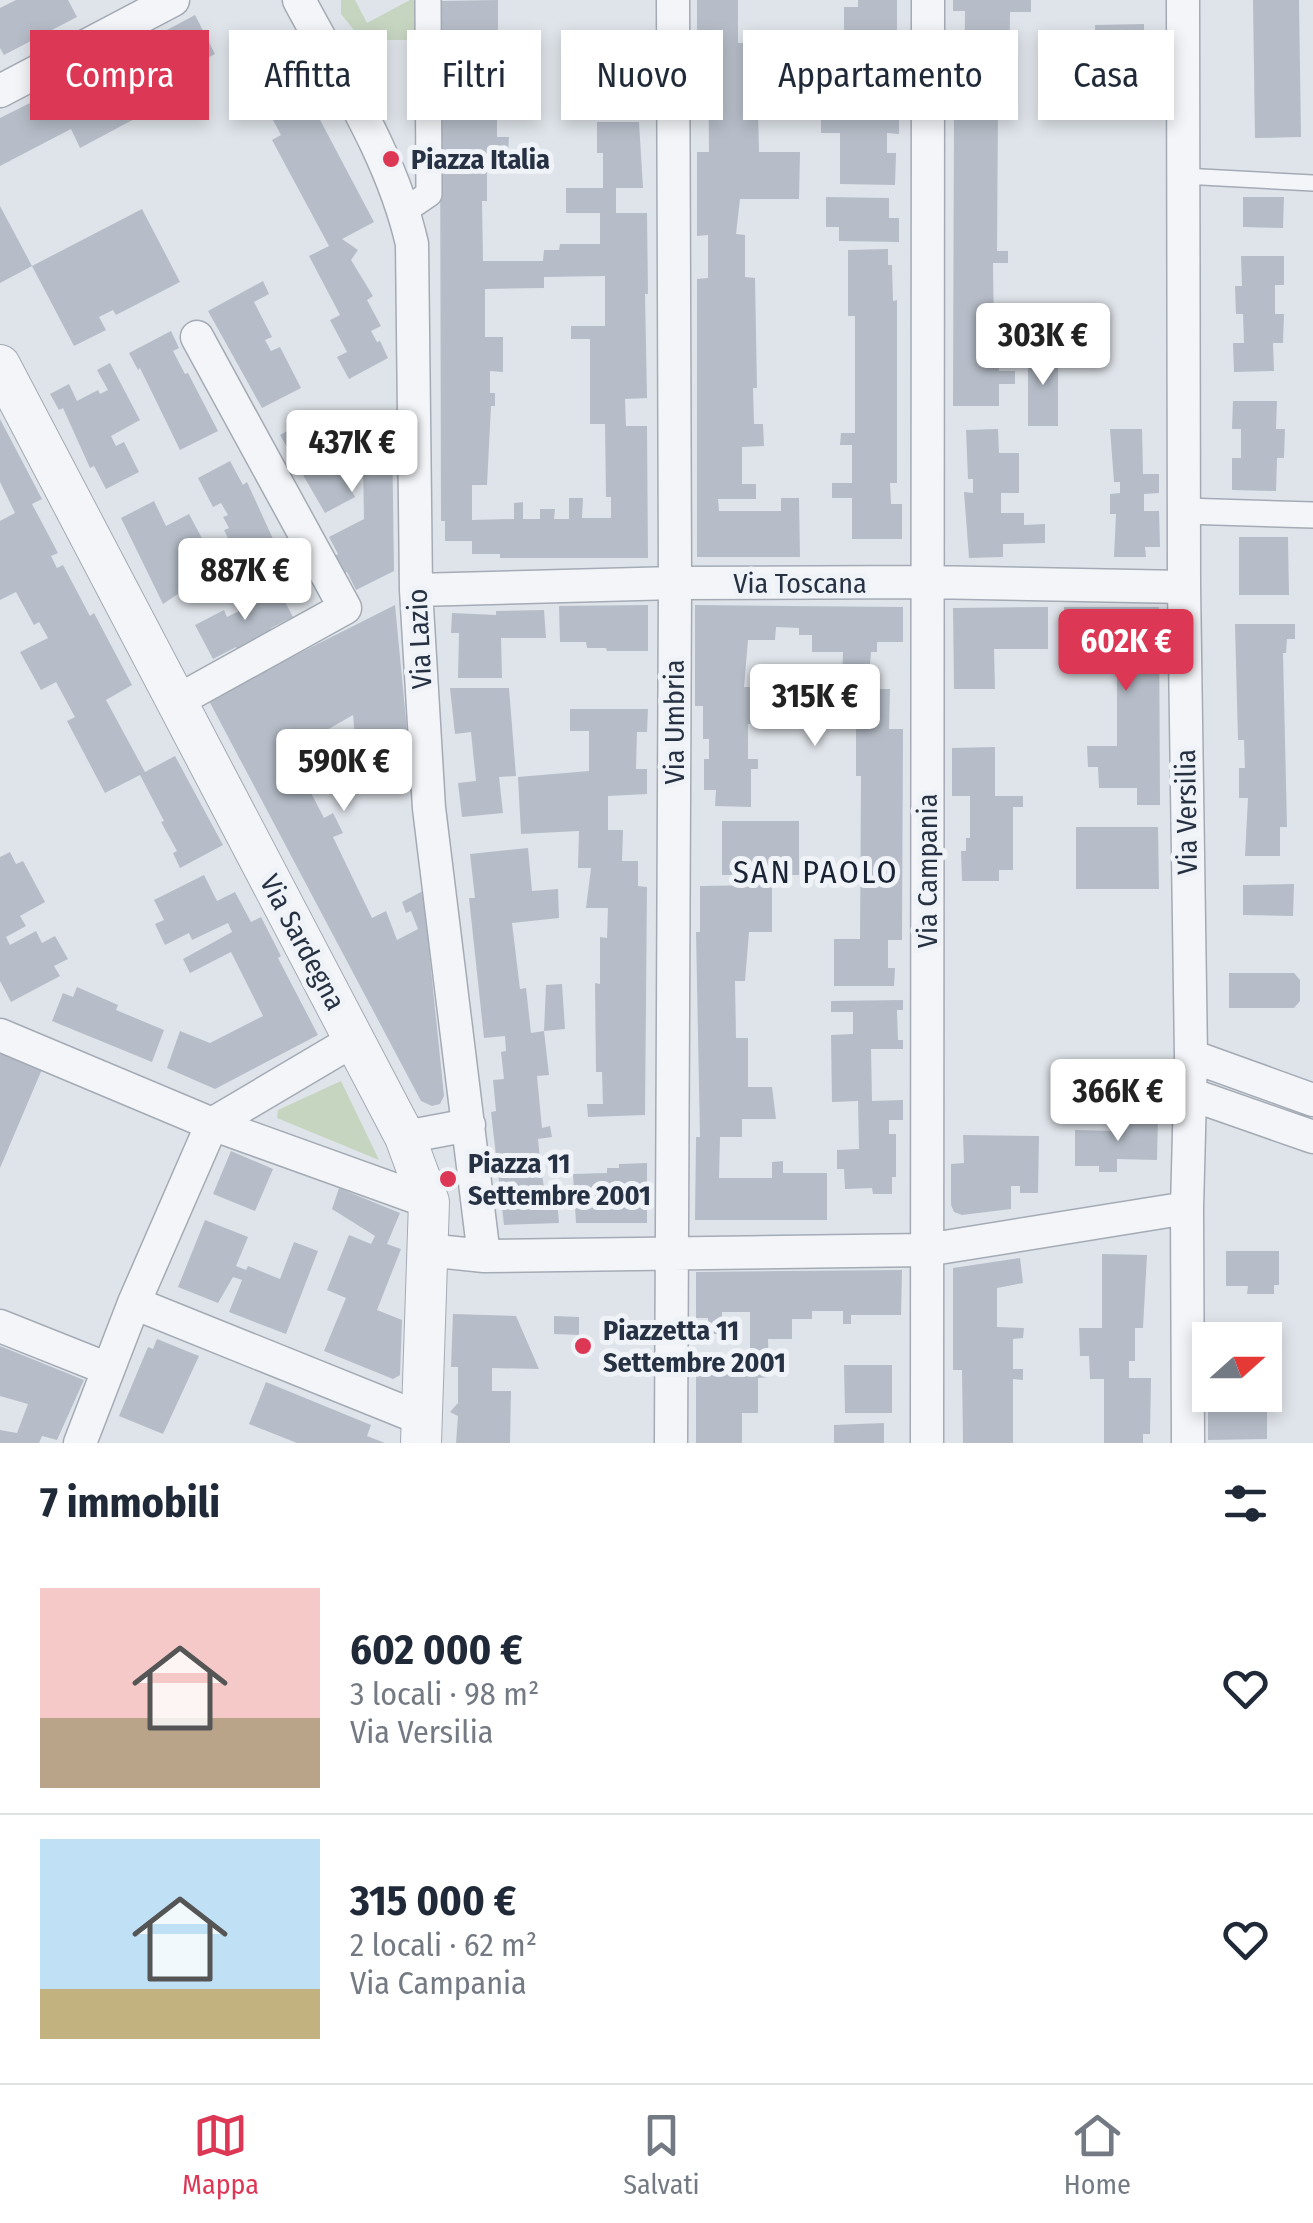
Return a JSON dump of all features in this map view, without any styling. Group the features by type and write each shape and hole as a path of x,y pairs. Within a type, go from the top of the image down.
{"street":[{"path":"0,92 173,0"},
{"path":"299,0 389,170 404,210 430,194 428,0"},
{"name":"Via Umbria","path":"671,1443 672,0"},
{"name":"Via Campania","path":"927,1443 928,0"},
{"name":"Via Versilia","path":"1183,0 1184,586 1191,1056 1188,1443"},
{"name":"Via Lazio","path":"404,210 412,244 416,590 429,808 469,1125"},
{"path":"177,701 344,608 197,337"},
{"name":"Via Sardegna","path":"0,366 405,1137 429,1202 422,1431"},
{"path":"1184,511 1313,515"},
{"name":"Via Toscana","path":"416,590 674,583 1184,586"},
{"path":"0,1035 212,1124 429,1202"},
{"path":"80,1443 134,1303 212,1124 354,1040"},
{"path":"1191,1056 1313,1100"},
{"path":"1190,1094 1313,1137"},
{"path":"405,1137 469,1125 484,1256"},
{"path":"428,1250 484,1256 926,1250 1187,1208"},
{"path":"134,1303 422,1431"},
{"path":"0,1326 108,1369"}],"lane":[{"path":"1184,176 1313,183"}],"green space":[{"path":"341,0 355,0 367,23 417,0 416,30 407,30 407,40 387,40 387,30 354,30 341,14"},
{"path":"341,1081 379,1160 277,1118 278,1110"}],"building":[{"path":"16,0 68,0 77,17 52,30 30,30 30,41 4,55 0,48 0,8"},
{"path":"498,0 498,30 441,30 440,1"},
{"path":"697,0 738,0 738,43 743,43 743,120 758,120 759,152 800,152 799,199 740,199 736,234 745,235 745,277 755,278 754,424 763,424 764,446 742,447 742,484 756,484 756,499 718,499 719,511 781,511 781,498 799,498 800,557 697,557 697,279 708,278 708,235 697,236 697,152 709,152 709,120 723,120 723,30 697,30"},
{"path":"858,0 897,0 897,30 844,30 844,7 858,7"},
{"path":"953,0 1031,0 1031,12 1010,12 1010,30 965,30 965,11 953,11"},
{"path":"1253,0 1299,0 1301,137 1255,138"},
{"path":"195,15 203,30 167,30"},
{"path":"1144,24 1144,30 1095,30 1095,25"},
{"path":"30,103 30,120 132,120 80,148 71,129 0,166 0,118"},
{"path":"273,120 320,120 374,222 342,239 358,250 351,260 373,296 367,300 381,326 371,331 388,358 349,379 337,357 347,352 330,320 340,315 309,256 329,246 272,140 281,135"},
{"path":"440,120 497,120 497,137 509,137 508,152 487,151 487,201 482,201 483,261 543,261 544,250 559,250 560,244 600,244 600,213 566,213 566,188 603,188 603,153 597,153 597,122 639,122 643,188 616,188 616,213 647,213 647,398 625,399 626,426 647,426 648,558 500,558 500,554 472,554 472,541 445,541 445,521 441,521","holes":["605,276 605,326 571,326 571,339 590,339 590,424 605,424 606,497 611,497 611,518 582,518 583,498 569,498 569,519 554,519 555,509 540,509 540,519 523,519 523,502 514,503 514,519 472,520 472,485 487,485 491,406 495,406 495,393 490,393 490,371 503,372 503,337 485,337 485,289 544,288 544,277"]},
{"path":"821,120 899,120 899,134 887,133 887,153 896,153 895,185 840,184 840,133 821,133"},
{"path":"954,120 998,120 997,251 1008,251 1008,263 993,263 994,335 998,335 999,371 1015,371 1015,384 999,384 999,406 953,406"},
{"path":"826,197 889,198 889,218 899,218 899,242 839,241 839,227 826,227"},
{"path":"1243,197 1284,197 1283,228 1243,227"},
{"path":"0,206 32,266 0,283"},
{"path":"142,209 180,282 116,315 113,310 99,317 106,330 74,346 32,266"},
{"path":"888,249 893,301 897,300 897,483 890,483 891,504 902,504 902,539 852,539 852,498 832,498 832,483 852,483 852,445 840,445 841,433 855,433 855,316 848,316 848,250"},
{"path":"1241,256 1284,256 1284,285 1275,285 1275,314 1284,314 1283,343 1273,343 1274,371 1234,372 1233,343 1244,343 1243,314 1236,314 1235,286 1242,286"},
{"path":"263,281 269,294 254,302 272,337 265,340 271,351 280,347 301,388 262,408 208,311"},
{"path":"171,331 179,348 173,351 218,431 180,450 129,353"},
{"path":"1028,350 1058,350 1058,426 1028,426"},
{"path":"110,363 140,420 111,436 116,446 124,442 139,472 106,489 94,466 90,468 63,408 59,410 50,394 69,384 77,401 98,390 100,394 108,390 97,370"},
{"path":"1233,401 1277,401 1276,429 1285,429 1284,458 1277,458 1276,491 1232,490 1232,458 1241,458 1241,429 1232,429"},
{"path":"311,418 327,447 370,424 376,437 392,428 394,571 356,590 347,572 342,575 333,557 338,554 329,537 364,519 363,463 340,469 355,497 325,513 280,435"},
{"path":"0,419 42,499 32,504 58,553 51,556 57,568 63,565 90,616 94,613 132,685 106,700 145,772 175,756 223,845 180,868 173,853 177,851 140,775 105,793 67,721 75,717 56,682 41,690 20,652 48,638 39,622 34,625 16,592 0,600 0,521 15,513 0,482"},
{"path":"998,429 999,453 1019,453 1019,493 1001,493 1001,513 1024,513 1024,525 1045,524 1045,543 1003,544 1003,557 969,558 964,492 973,493 973,479 968,479 966,430"},
{"path":"1110,429 1142,429 1143,474 1159,474 1159,493 1144,494 1144,511 1159,511 1160,547 1145,547 1146,557 1114,557 1116,514 1110,514 1110,494 1120,493 1120,482 1114,482"},
{"path":"230,461 243,485 247,482 274,541 239,560 224,530 229,528 223,517 228,515 221,503 213,507 198,478"},
{"path":"154,501 166,526 189,514 204,542 182,553 196,582 163,604 121,518"},
{"path":"1239,537 1288,537 1289,595 1239,595"},
{"path":"275,583 293,617 271,628 273,633 213,659 195,625 224,610 227,617 251,605 247,597"},
{"path":"395,605 412,782 390,792 377,759 358,768 353,715 297,747 317,787 310,791 324,818 333,813 343,833 333,837 372,918 386,911 397,940 418,929 411,911 406,913 402,902 423,891 444,1096 440,1104 432,1106 421,1101 208,699"},
{"path":"648,605 648,651 607,651 587,648 586,642 560,642 559,606"},
{"path":"695,605 903,607 903,642 877,642 877,652 871,652 870,664 855,665 855,689 890,689 889,729 903,729 902,940 888,940 888,968 895,968 894,986 834,986 834,939 860,939 861,776 856,776 856,729 849,728 849,689 842,689 843,652 812,652 812,635 799,635 799,628 776,627 775,640 748,640 744,687 770,687 770,724 748,724 748,759 758,759 758,769 751,769 751,807 715,806 716,790 704,790 704,759 709,759 709,739 703,739 703,706 695,706"},
{"path":"1048,607 1048,649 994,649 995,689 954,689 953,608"},
{"path":"1064,607 1159,607 1160,805 1137,805 1137,788 1099,788 1098,767 1088,767 1087,746 1117,746 1117,648 1064,649"},
{"path":"544,610 546,638 501,638 502,678 458,678 459,633 451,633 452,613 496,615 496,611"},
{"path":"1235,624 1295,624 1295,639 1287,639 1283,653 1287,827 1280,827 1280,856 1245,856 1248,798 1239,798 1239,768 1245,768 1244,740 1238,740"},
{"path":"450,688 509,688 516,776 499,777 503,813 462,817 458,783 476,781 471,732 455,734"},
{"path":"570,709 648,709 647,732 637,732 636,769 647,769 647,794 608,796 608,830 623,830 622,861 638,861 638,886 647,887 645,1115 588,1117 587,1104 603,1104 602,1072 596,1072 595,983 600,984 600,937 607,938 608,908 586,908 591,868 578,868 579,831 521,834 518,777 589,771 589,731 570,731"},
{"path":"995,747 995,796 1023,796 1023,807 1013,807 1013,870 999,870 999,881 962,881 961,851 966,851 966,838 970,838 970,796 952,796 952,748"},
{"path":"722,821 799,821 799,875 722,875"},
{"path":"1076,827 1158,827 1159,889 1076,889"},
{"path":"528,848 532,891 558,889 559,918 512,923 520,989 526,988 531,1033 544,1031 549,1075 537,1076 542,1128 550,1126 552,1137 538,1139 546,1199 557,1198 559,1223 504,1225 491,1112 496,1111 493,1080 504,1079 501,1052 506,1051 505,1036 484,1038 469,898 475,898 470,854"},
{"path":"10,852 16,864 23,861 45,902 20,916 26,926 6,937 10,945 36,931 42,943 55,936 68,959 54,966 60,976 11,1002 0,981 0,857"},
{"path":"204,875 217,901 235,892 251,922 261,917 318,1035 215,1089 167,1068 180,1031 210,1043 263,1016 231,952 190,973 183,959 232,932 228,923 192,940 189,933 165,945 155,924 164,920 154,900"},
{"path":"1294,884 1293,916 1243,915 1243,885"},
{"path":"772,885 772,932 749,932 745,981 735,981 736,1038 748,1038 748,1087 772,1087 776,1119 742,1119 742,1137 720,1137 719,1178 772,1178 772,1162 783,1161 783,1173 827,1173 827,1220 695,1220 696,1137 700,1137 696,932 700,932 700,886"},
{"path":"1229,973 1294,973 1300,980 1300,1001 1294,1008 1229,1008"},
{"path":"562,984 565,1029 544,1031 546,985"},
{"path":"77,987 118,1005 116,1010 164,1030 152,1062 52,1021 63,993 73,997"},
{"path":"903,1000 903,1010 897,1010 898,1040 903,1040 903,1049 871,1049 872,1101 903,1100 903,1120 889,1120 889,1134 896,1134 892,1194 873,1194 872,1188 845,1189 844,1169 837,1169 837,1150 859,1149 858,1101 832,1102 831,1035 853,1034 853,1012 831,1012 831,1001"},
{"path":"0,1053 43,1067 0,1168"},
{"path":"1117,1116 1158,1117 1157,1160 1117,1159 1117,1172 1099,1172 1099,1166 1075,1166 1075,1130 1117,1131"},
{"path":"963,1135 1039,1136 1038,1193 1020,1193 1020,1186 1011,1186 1011,1209 962,1215 954,1212 951,1164 964,1163"},
{"path":"231,1151 273,1169 255,1211 213,1194"},
{"path":"647,1163 647,1223 576,1223 573,1174 607,1173 607,1168 619,1168 619,1164"},
{"path":"339,1188 400,1213 387,1244 401,1249 377,1310 402,1320 400,1375 393,1379 324,1351 346,1298 327,1290 349,1235 371,1244 375,1236 332,1209"},
{"path":"205,1220 248,1237 236,1266 246,1270 248,1266 280,1279 294,1242 318,1251 286,1334 229,1312 242,1280 233,1277 218,1303 178,1287"},
{"path":"1226,1251 1279,1251 1279,1285 1274,1285 1274,1294 1247,1294 1248,1286 1226,1286"},
{"path":"1102,1254 1147,1255 1143,1328 1135,1328 1135,1361 1129,1361 1129,1378 1151,1378 1150,1434 1143,1434 1143,1443 1104,1443 1104,1379 1090,1379 1089,1356 1080,1356 1079,1328 1102,1328"},
{"path":"1020,1258 1023,1283 997,1288 997,1327 1024,1328 1023,1338 1013,1339 1013,1369 1023,1369 1023,1380 1013,1379 1013,1443 963,1443 962,1370 953,1370 953,1268"},
{"path":"902,1270 901,1315 851,1315 851,1324 843,1324 843,1311 812,1311 812,1319 792,1319 792,1339 768,1339 769,1377 758,1378 758,1413 742,1413 742,1443 696,1443 696,1363 750,1363 750,1312 722,1312 722,1334 708,1334 708,1318 696,1318 696,1272"},
{"path":"453,1314 516,1316 539,1369 492,1368 492,1391 511,1391 510,1443 456,1443 458,1416 450,1412 458,1403 458,1367 451,1367"},
{"path":"554,1316 579,1317 579,1335 554,1334"},
{"path":"157,1339 199,1356 163,1434 119,1416 148,1347 153,1349"},
{"path":"0,1346 84,1380 57,1440 42,1436 39,1443 0,1443 0,1430 17,1433 28,1404 0,1396"},
{"path":"844,1365 892,1365 892,1413 845,1413"},
{"path":"266,1382 371,1425 367,1436 385,1443 297,1443 249,1424"},
{"path":"1208,1412 1267,1412 1267,1439 1208,1440"},
{"path":"884,1423 884,1443 834,1443 834,1425"}],"place":[{"name":"Piazza Italia","path":"391,159"},
{"name":"Piazza 11 Settembre 2001","path":"448,1179"},
{"name":"Piazzetta 11 Settembre 2001","path":"583,1346"}],"district":[{"name":"SAN PAOLO","path":"816,872"}]}
